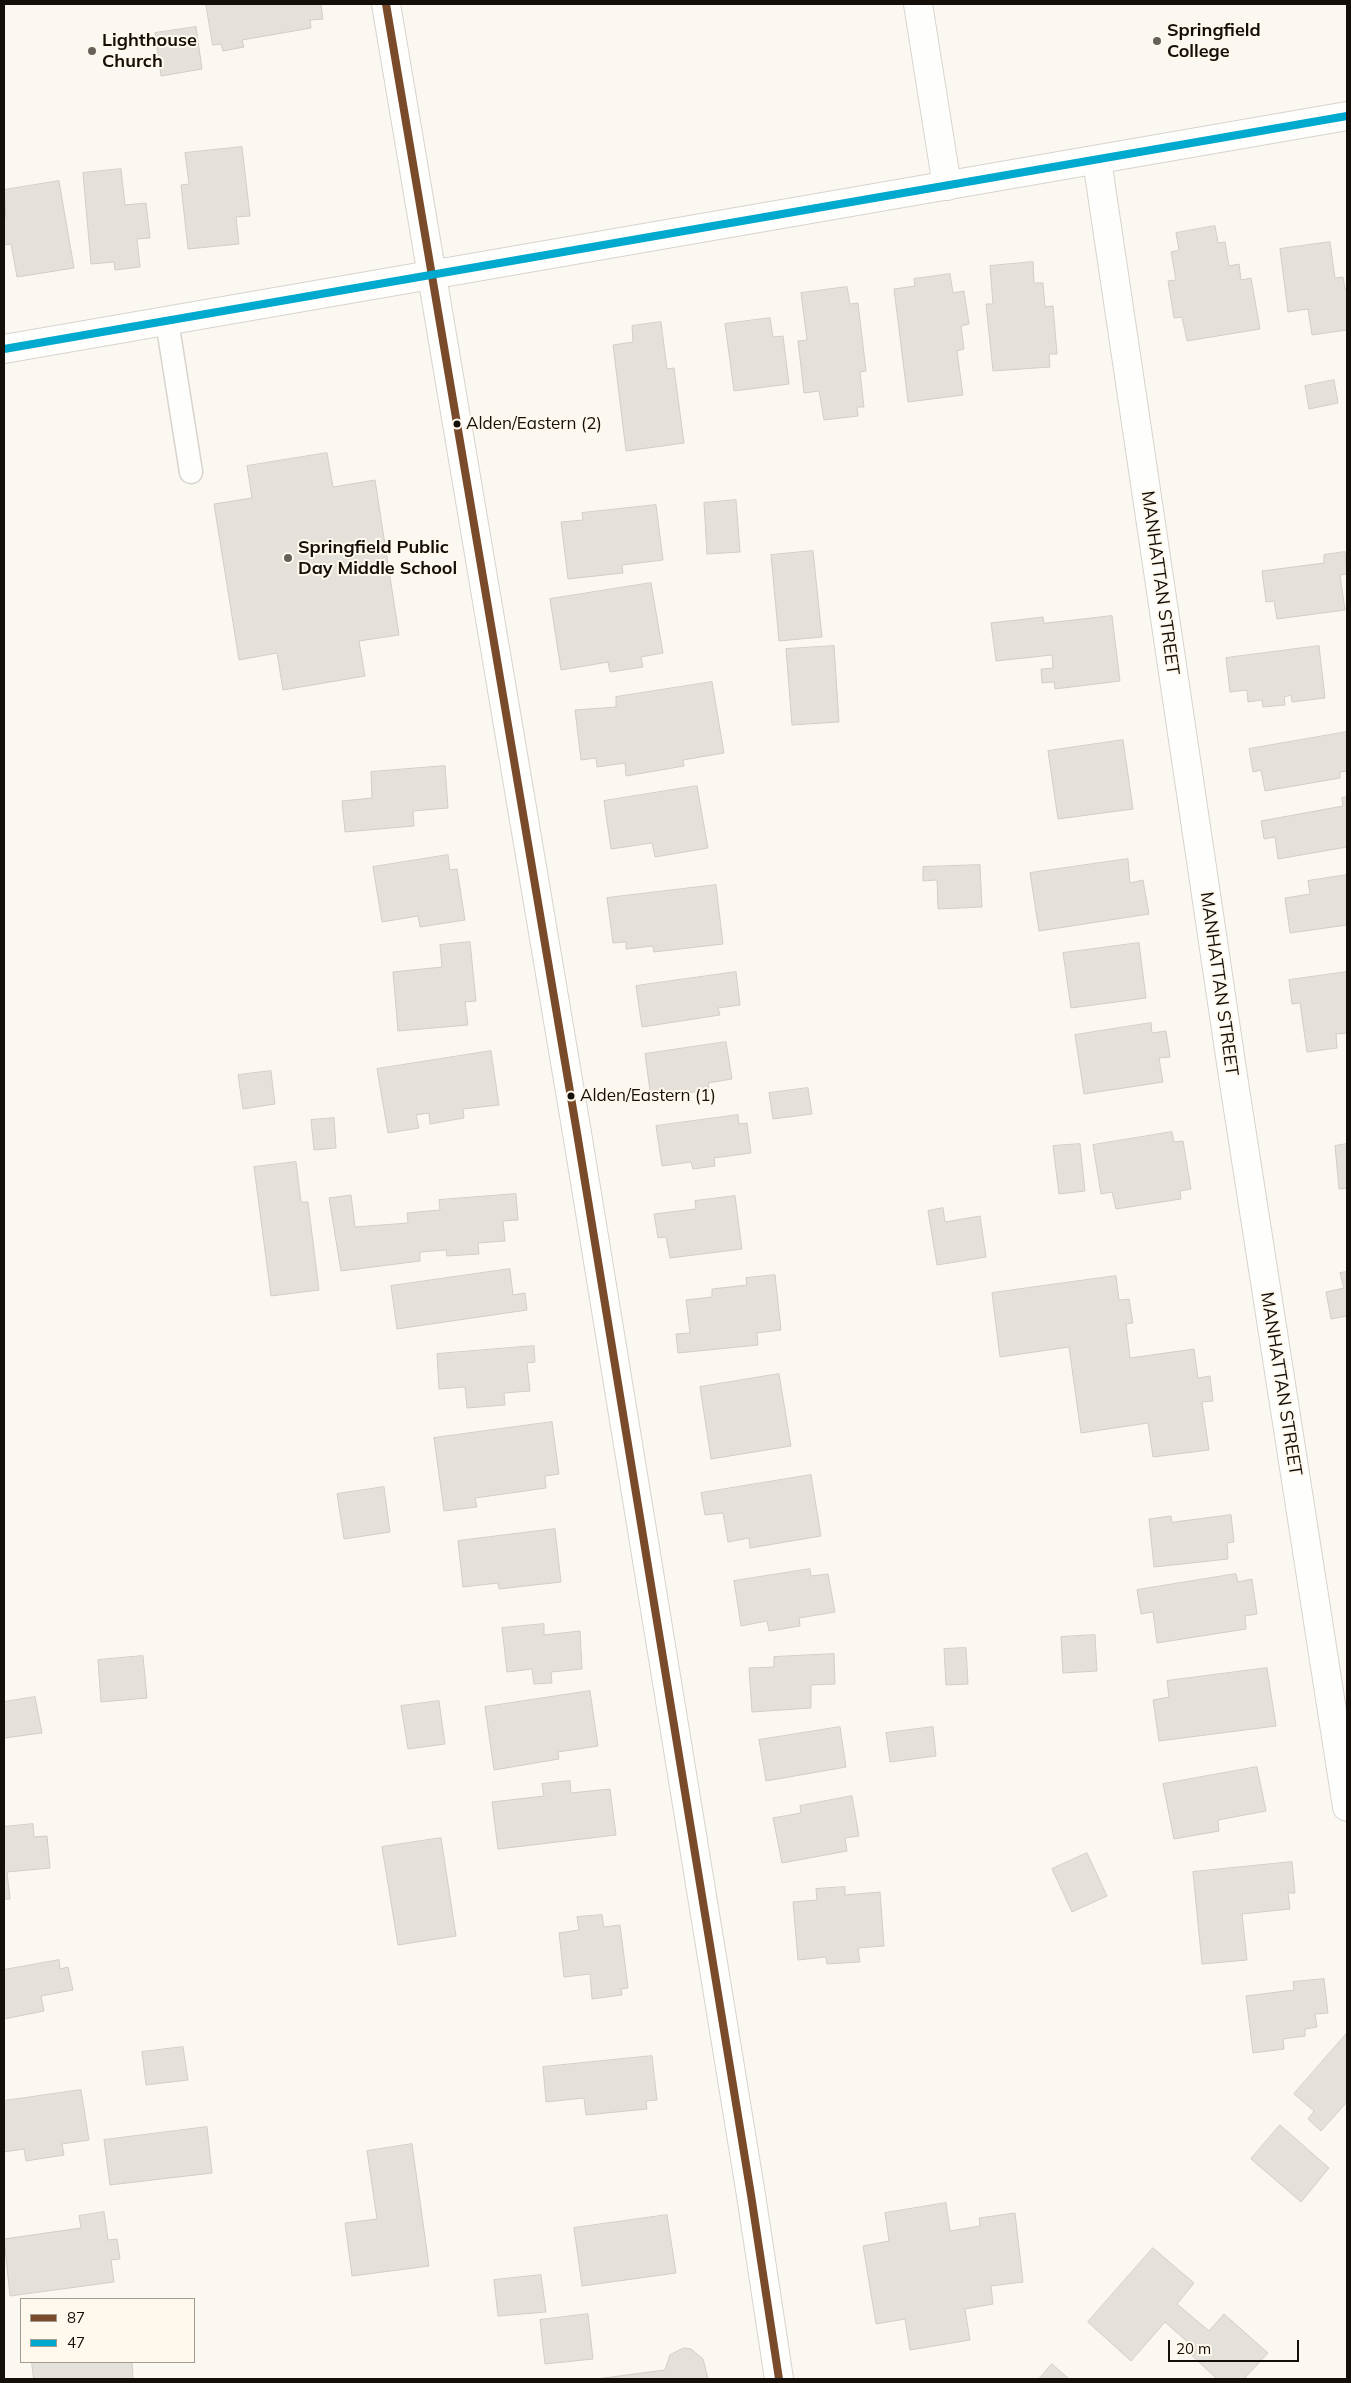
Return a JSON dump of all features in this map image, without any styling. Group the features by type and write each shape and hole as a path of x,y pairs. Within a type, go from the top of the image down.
{"street":[{"path":"386,4 590,1212 751,2195 779,2379"},
{"path":"918,4 947,186"},
{"path":"4,349 1347,116"},
{"name":"MANHATTAN STREET","path":"1096,160 1231,1064 1347,1807"}],"lane":[{"path":"167,320 191,472"}],"building":[{"path":"206,4 321,4 323,19 310,20 311,28 242,40 244,47 223,51 221,44 213,45"},
{"path":"196,27 202,69 161,76 155,33"},
{"path":"242,147 250,216 236,217 239,244 188,249 181,185 189,184 185,153"},
{"path":"121,169 125,205 146,203 150,238 137,239 140,267 115,270 114,262 91,264 83,173"},
{"path":"59,181 74,268 17,277 11,244 4,245 4,219 6,218 4,190"},
{"path":"1215,226 1218,243 1225,242 1229,266 1239,264 1241,280 1251,278 1260,329 1187,341 1182,317 1174,318 1168,281 1176,280 1171,252 1179,250 1176,233"},
{"path":"1330,242 1335,278 1343,277 1345,289 1347,288 1347,330 1312,335 1308,309 1288,312 1280,249"},
{"path":"1033,262 1034,283 1043,283 1045,307 1053,306 1057,354 1049,354 1050,367 993,371 986,304 993,304 990,266"},
{"path":"950,274 953,293 964,291 969,324 961,326 964,349 957,351 963,395 908,402 894,289 915,286 914,279"},
{"path":"847,287 850,304 858,303 866,371 860,372 864,407 857,407 858,416 824,420 819,391 804,393 798,341 807,340 801,293"},
{"path":"770,318 773,337 783,336 789,384 734,391 725,324"},
{"path":"661,322 667,369 674,368 684,443 626,451 613,345 633,342 632,326"},
{"path":"1334,380 1338,403 1309,409 1305,386"},
{"path":"327,453 333,487 375,480 399,635 359,641 365,676 283,690 277,653 239,660 214,504 252,498 247,466"},
{"path":"736,500 740,552 707,554 704,503"},
{"path":"656,505 663,560 622,565 623,573 568,579 561,522 583,520 582,513"},
{"path":"813,551 822,637 779,641 771,555"},
{"path":"1345,552 1347,574 1340,575 1345,610 1277,619 1274,601 1266,602 1262,571 1324,563 1324,555"},
{"path":"651,583 663,653 641,657 643,667 610,672 608,662 561,670 550,599"},
{"path":"1112,616 1120,681 1055,689 1054,682 1042,683 1041,669 1053,668 1052,655 996,661 991,623 1043,617 1044,623"},
{"path":"834,646 839,722 792,725 786,649"},
{"path":"1319,646 1325,698 1292,702 1291,695 1284,697 1285,705 1263,707 1262,700 1248,702 1247,690 1230,692 1226,658"},
{"path":"712,682 724,753 683,760 684,766 626,776 625,763 597,767 596,758 581,760 575,710 616,707 616,697"},
{"path":"1347,732 1347,771 1340,772 1340,778 1265,791 1261,770 1253,772 1249,749"},
{"path":"1123,740 1133,809 1058,819 1048,751"},
{"path":"445,766 448,808 413,811 414,826 345,832 342,801 372,798 371,772"},
{"path":"697,786 708,848 655,857 652,843 611,849 604,801"},
{"path":"1347,797 1347,847 1278,859 1275,837 1264,839 1261,821 1343,806 1342,798"},
{"path":"448,855 450,870 457,869 465,920 420,927 418,916 382,922 373,867"},
{"path":"1128,859 1130,883 1143,880 1149,914 1039,931 1030,873"},
{"path":"980,865 982,907 938,909 937,880 923,881 923,867"},
{"path":"1347,875 1347,925 1290,933 1285,898 1310,894 1308,881"},
{"path":"716,885 723,944 654,952 653,946 626,949 626,942 613,943 607,898"},
{"path":"470,942 476,1001 465,1002 468,1025 398,1031 393,972 442,967 440,945"},
{"path":"1139,943 1146,998 1071,1008 1063,953"},
{"path":"736,972 740,1005 718,1008 720,1015 642,1027 636,986"},
{"path":"1347,972 1347,1033 1336,1034 1337,1048 1307,1052 1300,1003 1292,1004 1289,980"},
{"path":"1151,1023 1152,1033 1166,1031 1170,1057 1159,1058 1163,1082 1084,1094 1075,1035"},
{"path":"726,1042 732,1079 708,1083 709,1090 651,1098 645,1054"},
{"path":"491,1051 499,1105 463,1109 464,1118 430,1124 429,1113 416,1115 419,1128 388,1133 377,1069"},
{"path":"271,1071 275,1104 243,1109 238,1075"},
{"path":"808,1088 812,1114 773,1119 769,1093"},
{"path":"738,1115 739,1124 747,1123 751,1153 714,1158 715,1166 693,1169 691,1162 662,1166 656,1126"},
{"path":"334,1118 336,1148 314,1150 311,1120"},
{"path":"1172,1132 1174,1142 1183,1141 1191,1189 1180,1191 1181,1199 1116,1209 1112,1192 1101,1194 1093,1145"},
{"path":"1080,1144 1085,1191 1059,1194 1053,1146"},
{"path":"1347,1144 1347,1188 1339,1189 1335,1146"},
{"path":"296,1162 301,1202 308,1202 319,1290 271,1296 254,1167"},
{"path":"516,1194 518,1220 503,1221 505,1241 478,1243 479,1254 447,1256 446,1250 420,1252 420,1261 341,1271 329,1198 351,1195 355,1227 408,1223 407,1213 440,1210 439,1200"},
{"path":"735,1196 742,1249 670,1258 666,1237 658,1238 654,1214 696,1209 695,1201"},
{"path":"943,1208 945,1222 980,1216 986,1257 937,1265 928,1211"},
{"path":"510,1269 513,1295 525,1293 527,1310 397,1329 391,1286"},
{"path":"1347,1272 1347,1316 1331,1319 1326,1292 1344,1288 1340,1273"},
{"path":"775,1275 781,1330 757,1333 758,1345 678,1353 676,1334 690,1333 686,1300 712,1297 712,1289 747,1285 746,1278"},
{"path":"1116,1276 1119,1300 1129,1299 1133,1323 1126,1324 1130,1358 1194,1349 1198,1378 1210,1376 1213,1401 1202,1402 1209,1450 1153,1457 1148,1423 1081,1433 1069,1347 1000,1357 992,1293"},
{"path":"534,1346 535,1362 527,1363 530,1391 504,1393 505,1405 467,1408 465,1387 439,1389 437,1354"},
{"path":"779,1374 791,1446 711,1459 700,1387"},
{"path":"552,1422 559,1474 545,1476 546,1488 475,1498 477,1507 444,1511 434,1438"},
{"path":"811,1475 821,1536 750,1548 749,1538 728,1542 723,1513 705,1515 701,1493"},
{"path":"384,1487 390,1532 344,1539 337,1494"},
{"path":"1231,1515 1234,1542 1227,1543 1228,1559 1154,1567 1149,1519 1171,1516 1172,1522"},
{"path":"555,1529 561,1582 499,1589 498,1583 463,1587 458,1541"},
{"path":"810,1569 811,1576 828,1574 835,1612 799,1618 800,1626 769,1631 767,1621 741,1626 734,1581"},
{"path":"1236,1574 1238,1582 1252,1579 1257,1614 1245,1616 1246,1629 1157,1643 1153,1612 1141,1614 1137,1590"},
{"path":"544,1624 544,1635 580,1631 582,1669 551,1672 552,1683 534,1684 532,1669 507,1672 502,1628"},
{"path":"1095,1635 1097,1671 1063,1673 1061,1637"},
{"path":"966,1648 968,1684 946,1685 944,1649"},
{"path":"834,1654 835,1684 811,1685 811,1708 752,1712 749,1668 774,1667 774,1657"},
{"path":"143,1656 147,1698 101,1702 98,1660"},
{"path":"1267,1668 1276,1726 1159,1741 1153,1700 1169,1697 1167,1681"},
{"path":"590,1691 598,1746 558,1752 559,1759 494,1770 485,1707"},
{"path":"35,1697 42,1733 4,1738 4,1702"},
{"path":"439,1701 445,1744 408,1749 401,1706"},
{"path":"840,1727 846,1767 766,1781 759,1740"},
{"path":"933,1727 936,1756 890,1762 886,1733"},
{"path":"1257,1767 1266,1811 1218,1820 1219,1831 1174,1839 1163,1784"},
{"path":"570,1781 571,1793 610,1789 616,1835 498,1849 492,1802 544,1796 542,1784"},
{"path":"852,1796 859,1836 845,1838 847,1851 782,1863 773,1818 801,1813 800,1806"},
{"path":"33,1824 34,1837 47,1836 50,1868 7,1872 10,1899 4,1899 4,1827"},
{"path":"441,1838 456,1936 398,1945 382,1847"},
{"path":"1087,1853 1107,1896 1072,1912 1052,1869"},
{"path":"1292,1862 1295,1893 1288,1893 1290,1909 1242,1914 1247,1960 1202,1964 1193,1872"},
{"path":"845,1887 845,1895 880,1892 884,1946 858,1948 860,1962 827,1964 826,1957 798,1960 793,1902 817,1900 816,1889"},
{"path":"602,1915 604,1927 620,1925 628,1988 621,1989 622,1995 592,1999 590,1974 564,1977 559,1933 579,1930 577,1917"},
{"path":"59,1960 60,1969 68,1967 73,1990 41,1996 44,2011 4,2019 4,1970"},
{"path":"1324,1979 1328,2013 1315,2014 1317,2027 1305,2029 1305,2036 1283,2039 1284,2049 1253,2053 1246,1996 1294,1990 1293,1982"},
{"path":"1347,2033 1347,2102 1321,2131 1308,2119 1314,2111 1294,2094"},
{"path":"183,2047 188,2080 146,2085 142,2052"},
{"path":"652,2056 657,2100 646,2101 647,2109 586,2115 584,2098 546,2102 543,2067"},
{"path":"81,2090 89,2140 62,2144 64,2155 26,2161 24,2149 4,2152 4,2101"},
{"path":"1280,2125 1329,2168 1301,2202 1251,2159"},
{"path":"207,2127 212,2173 110,2185 104,2140"},
{"path":"412,2144 429,2266 352,2276 345,2223 377,2219 367,2151"},
{"path":"946,2203 950,2231 980,2226 979,2218 1015,2213 1023,2282 991,2286 993,2304 965,2309 970,2340 910,2350 905,2319 876,2324 863,2246 889,2241 885,2213"},
{"path":"104,2212 108,2240 117,2239 120,2259 111,2260 114,2282 10,2296 4,2239 81,2228 79,2216"},
{"path":"667,2215 676,2273 582,2286 574,2228"},
{"path":"1153,2248 1194,2283 1177,2304 1209,2331 1224,2314 1268,2353 1244,2379 1217,2379 1186,2350 1191,2345 1165,2322 1131,2361 1088,2322"},
{"path":"541,2275 546,2312 498,2316 494,2280"},
{"path":"588,2314 593,2359 545,2364 540,2320"},
{"path":"684,2348 691,2349 703,2359 708,2379 596,2379 665,2370 670,2355"},
{"path":"32,2363 132,2363 133,2379 34,2379"},
{"path":"1052,2364 1069,2379 1039,2379"}],"transit line":[{"name":"87","path":"386,4 577,1133 751,2195 779,2379"},
{"name":"47","path":"4,349 1347,116"}],"place":[{"name":"Springfield College","path":"1157,41"},
{"name":"Lighthouse Church","path":"92,51"},
{"name":"Alden/Eastern (2)","path":"457,424"},
{"name":"Springfield Public Day Middle School","path":"288,558"},
{"name":"Alden/Eastern (1)","path":"571,1096"}]}
